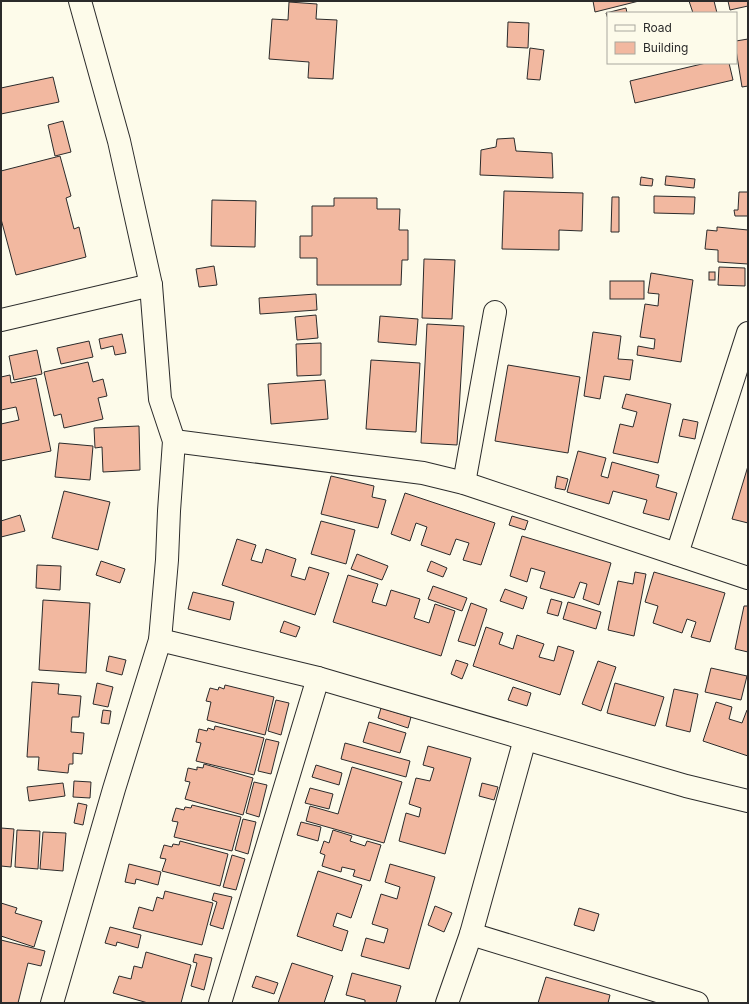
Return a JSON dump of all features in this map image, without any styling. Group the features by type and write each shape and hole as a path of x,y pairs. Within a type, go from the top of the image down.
{"street":[{"path":"52,1003 160,640 167,560 174,441 160,399 151,285 119,141 80,1"},
{"path":"1,320 151,285"},
{"path":"464,483 495,312"},
{"path":"677,554 748,333"},
{"path":"174,441 423,473 464,483 748,578"},
{"path":"160,640 318,678 686,786 748,801"},
{"path":"220,1003 318,678"},
{"path":"447,1003 471,934 525,739"},
{"path":"471,934 675,1000 697,1003"}],"building":[{"path":"593,1 639,1 595,12"},
{"path":"689,1 714,1 717,12 693,12"},
{"path":"728,1 748,1 748,6 730,10"},
{"path":"289,2 317,4 316,19 337,20 333,79 308,78 309,62 269,59 272,19 288,20"},
{"path":"626,8 627,12 610,12"},
{"path":"508,22 529,23 528,48 507,47"},
{"path":"748,39 748,86 742,87 737,56 737,41"},
{"path":"530,48 544,50 540,80 527,79"},
{"path":"702,64 729,64 733,80 635,103 630,81"},
{"path":"53,77 59,102 1,114 1,88"},
{"path":"63,121 71,152 55,156 48,125"},
{"path":"514,138 516,151 552,153 553,178 480,175 481,150 496,147 497,139"},
{"path":"60,156 71,196 66,198 74,229 79,227 86,257 16,275 1,219 1,171"},
{"path":"666,176 695,179 694,188 665,185"},
{"path":"641,177 653,179 652,186 640,185"},
{"path":"504,191 583,193 582,231 559,230 559,250 502,249"},
{"path":"739,192 748,192 748,216 735,216 734,210 738,210"},
{"path":"654,196 695,197 694,214 654,213"},
{"path":"612,197 619,197 619,232 611,232"},
{"path":"334,198 377,198 377,209 400,209 399,230 408,230 408,260 402,260 401,285 317,285 317,258 300,258 300,236 312,236 312,206 334,206"},
{"path":"212,200 256,201 255,247 211,246"},
{"path":"717,227 748,230 748,264 718,262 718,250 705,249 707,230 717,231"},
{"path":"424,259 455,260 452,319 422,318"},
{"path":"214,266 217,285 199,287 196,269"},
{"path":"719,267 745,268 745,286 718,285"},
{"path":"709,272 715,272 715,280 709,280"},
{"path":"651,273 693,280 681,362 637,355 638,346 654,349 655,339 640,337 645,304 658,306 659,294 648,293"},
{"path":"610,281 644,281 644,299 610,299"},
{"path":"316,294 317,310 260,314 259,298"},
{"path":"316,315 318,338 297,340 295,317"},
{"path":"380,316 418,319 416,345 378,342"},
{"path":"427,324 464,326 457,445 421,443"},
{"path":"593,332 621,336 618,359 633,360 630,380 604,376 600,399 584,396"},
{"path":"122,334 126,353 115,355 113,346 101,349 99,339"},
{"path":"89,341 93,357 61,364 57,348"},
{"path":"321,343 321,375 297,376 296,344"},
{"path":"37,350 42,374 14,380 9,356"},
{"path":"371,360 420,363 416,432 366,429"},
{"path":"88,362 93,382 103,379 107,396 98,398 103,419 64,428 61,414 54,416 44,372"},
{"path":"508,365 580,377 568,453 495,441"},
{"path":"10,375 11,383 36,378 51,451 1,461 1,424 19,420 16,407 1,410 1,377"},
{"path":"325,380 328,419 271,424 268,384"},
{"path":"626,394 671,404 658,463 613,453 620,424 633,427 637,412 622,408"},
{"path":"683,419 698,422 695,439 679,436"},
{"path":"139,426 140,470 103,472 102,447 95,448 94,428"},
{"path":"59,443 93,446 90,480 55,477"},
{"path":"578,451 606,458 601,476 608,478 612,462 659,475 656,487 677,493 669,520 643,513 647,500 613,491 609,504 567,492"},
{"path":"748,466 748,523 732,519"},
{"path":"331,476 374,486 372,497 386,500 378,528 321,514"},
{"path":"557,476 568,479 565,490 555,488"},
{"path":"64,491 110,502 98,550 52,538"},
{"path":"405,493 495,523 481,565 463,560 469,543 456,539 450,555 421,545 427,527 416,523 410,541 391,534"},
{"path":"20,515 25,531 1,537 1,521"},
{"path":"512,516 528,521 525,530 509,525"},
{"path":"321,521 355,530 346,564 311,554"},
{"path":"522,536 611,563 599,605 583,599 587,584 580,582 574,598 540,588 545,572 531,568 527,582 510,576"},
{"path":"237,539 256,545 251,560 262,563 266,549 296,559 291,576 305,580 309,567 329,573 315,615 222,585"},
{"path":"357,554 388,566 382,580 351,569"},
{"path":"101,561 125,569 120,583 96,575"},
{"path":"431,561 447,568 443,577 427,571"},
{"path":"37,565 61,566 60,590 36,588"},
{"path":"635,572 646,574 634,636 608,630 618,581 633,584"},
{"path":"654,572 725,593 710,642 691,637 696,622 687,619 682,633 653,623 658,606 645,602"},
{"path":"348,575 378,584 372,602 386,606 391,590 420,599 414,618 429,623 435,604 455,611 441,656 333,622"},
{"path":"433,586 467,598 462,611 428,599"},
{"path":"505,589 527,597 523,609 500,601"},
{"path":"193,592 234,602 230,620 188,609"},
{"path":"551,599 562,602 558,616 547,613"},
{"path":"43,600 90,603 86,673 39,670"},
{"path":"568,602 601,612 596,629 563,619"},
{"path":"471,603 487,609 475,646 458,641"},
{"path":"744,606 748,606 748,652 735,649"},
{"path":"284,621 300,627 296,637 280,632"},
{"path":"486,627 503,633 499,644 513,649 517,635 544,644 539,657 554,661 558,646 574,651 560,695 473,666"},
{"path":"109,656 126,660 122,675 106,671"},
{"path":"456,660 468,664 462,679 451,674"},
{"path":"598,661 616,667 601,711 582,704"},
{"path":"711,668 747,676 741,700 705,692"},
{"path":"32,682 59,684 58,694 81,696 79,717 72,717 71,732 84,733 82,754 73,753 73,764 69,764 68,773 38,770 39,757 27,757"},
{"path":"97,683 113,687 108,707 93,704"},
{"path":"615,683 664,697 655,726 607,713"},
{"path":"225,685 274,697 265,735 207,720 211,702 206,701 210,688 218,690 219,687 224,689"},
{"path":"513,687 531,693 527,706 508,700"},
{"path":"674,689 698,694 690,732 666,726"},
{"path":"276,700 289,703 281,735 268,731"},
{"path":"716,702 732,707 729,719 742,723 748,710 748,756 703,741"},
{"path":"381,708 411,717 408,728 378,718"},
{"path":"103,710 111,711 109,724 101,723"},
{"path":"369,722 406,733 400,753 363,742"},
{"path":"215,726 264,738 254,775 196,761 201,743 196,742 199,729 207,731 208,728 214,730"},
{"path":"266,739 279,742 271,774 258,771"},
{"path":"345,743 410,761 406,777 341,759"},
{"path":"428,746 471,758 445,854 399,841 406,813 419,817 421,808 409,804 416,778 430,781 434,768 423,765"},
{"path":"204,764 253,778 243,815 185,799 190,782 185,781 188,768 197,770 197,767 203,768"},
{"path":"316,765 342,773 339,785 312,777"},
{"path":"352,767 402,782 384,843 306,821 310,806 338,814"},
{"path":"74,781 91,782 90,798 73,797"},
{"path":"254,782 267,785 259,817 246,813"},
{"path":"63,783 65,796 29,801 27,787"},
{"path":"482,783 498,787 494,800 479,796"},
{"path":"310,788 333,794 329,809 305,803"},
{"path":"78,803 87,805 83,825 74,823"},
{"path":"192,805 241,817 232,851 174,837 178,822 172,821 176,808 184,810 185,807 191,808"},
{"path":"243,819 256,822 248,854 235,850"},
{"path":"301,822 321,827 318,841 297,835"},
{"path":"1,828 14,829 11,867 1,866"},
{"path":"17,830 40,831 38,869 15,867"},
{"path":"333,830 352,836 350,841 365,846 367,841 381,845 370,881 353,876 355,870 342,867 341,872 322,866 325,855 320,853 324,841 329,843"},
{"path":"43,832 66,833 63,871 40,869"},
{"path":"180,841 228,854 220,886 162,871 166,859 160,858 164,845 172,847 173,844 179,845"},
{"path":"232,855 245,859 236,890 223,887"},
{"path":"129,864 161,872 158,885 136,879 135,884 125,882"},
{"path":"390,864 435,877 409,969 361,956 366,938 384,943 388,929 372,924 381,894 397,899 400,887 385,882"},
{"path":"318,871 362,885 351,918 337,913 333,926 348,931 342,951 297,936"},
{"path":"165,891 213,903 202,945 133,928 139,907 153,911 157,897 163,899"},
{"path":"214,893 232,897 223,929 210,925 217,902 212,900"},
{"path":"1,903 17,908 15,913 42,921 34,947 1,936"},
{"path":"435,906 452,913 444,932 428,925"},
{"path":"579,908 599,914 594,931 574,925"},
{"path":"110,927 141,935 138,948 117,942 116,946 105,943"},
{"path":"1,940 45,951 41,966 28,963 18,1003 1,1003"},
{"path":"146,952 191,965 181,1003 148,1003 113,993 119,976 131,979 134,966 142,968"},
{"path":"195,954 212,958 204,990 191,986 197,963 193,962"},
{"path":"292,963 333,976 324,1003 278,1003"},
{"path":"352,973 401,986 396,1003 365,1003 365,1000 346,995"},
{"path":"256,976 278,983 274,994 252,987"},
{"path":"546,977 610,995 608,1003 538,1003"}]}
